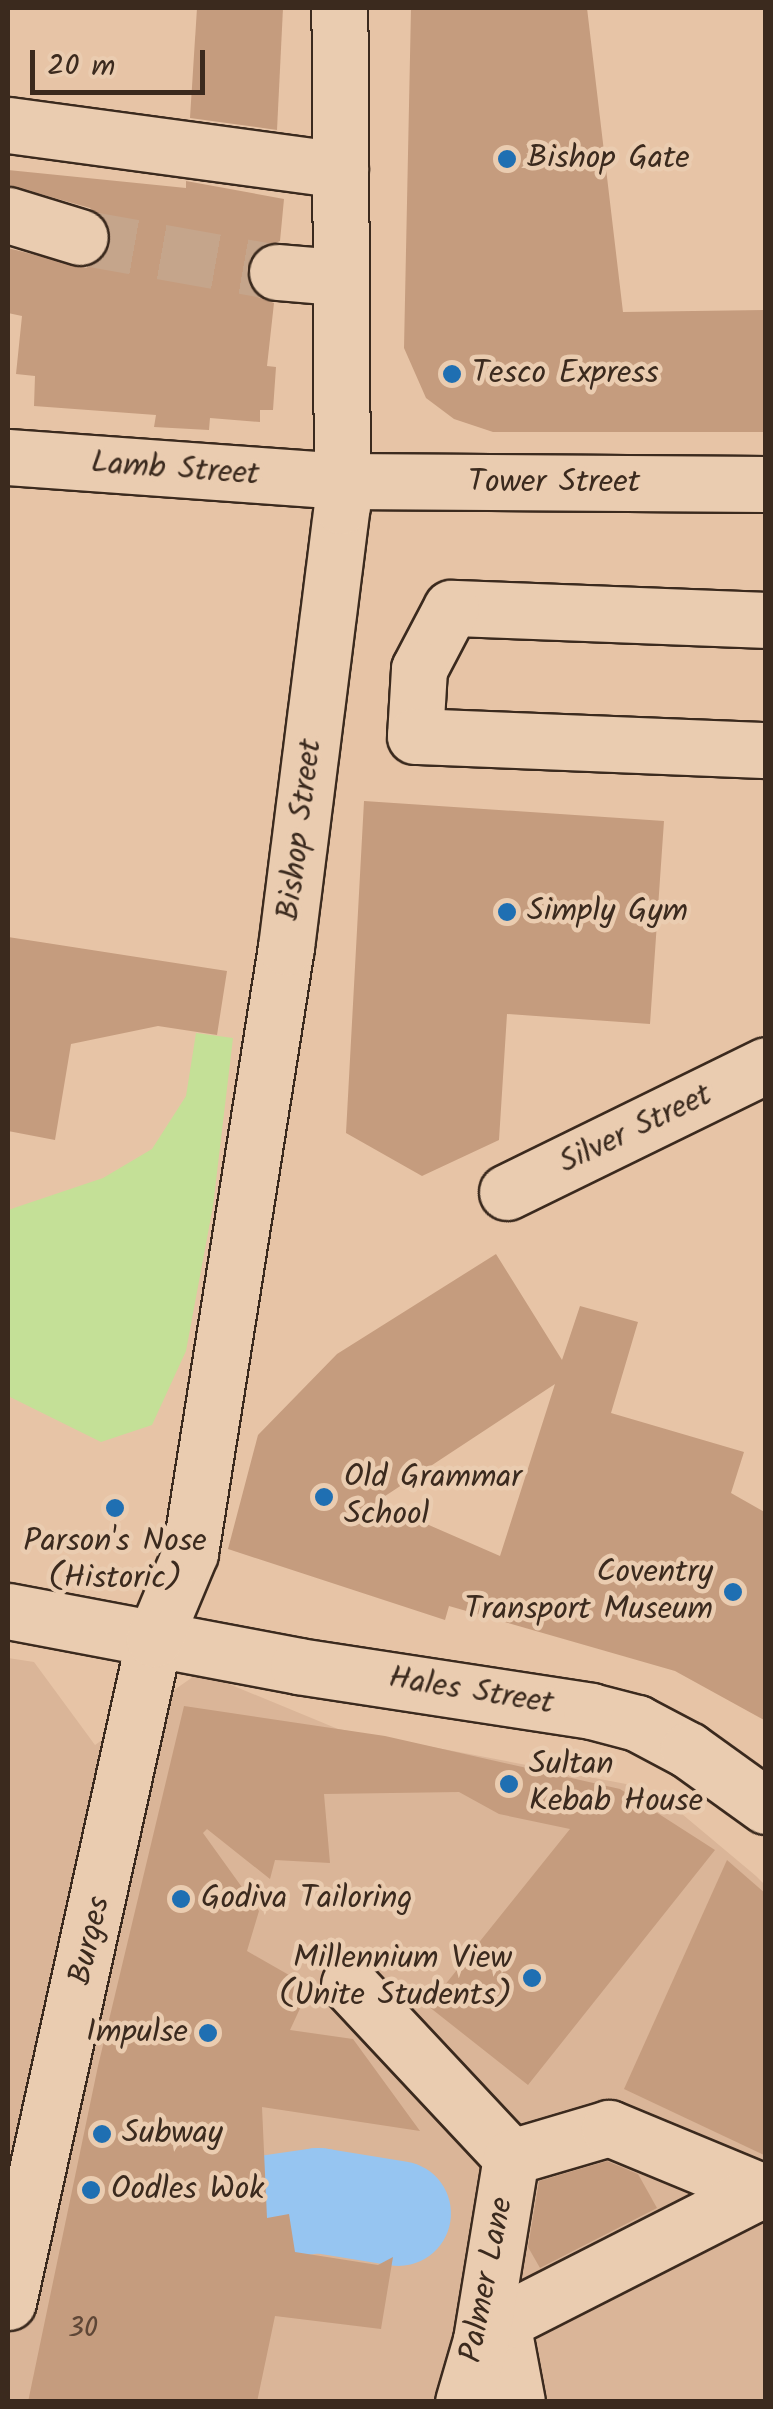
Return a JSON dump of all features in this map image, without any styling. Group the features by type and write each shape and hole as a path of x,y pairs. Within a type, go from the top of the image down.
{"street":[{"name":"Bishop Street","path":"154,1639 190,1553 286,948 343,481 336,277 339,8"},
{"path":"8,125 340,170"},
{"path":"8,216 80,237"},
{"path":"277,272 336,277"},
{"name":"Lamb Street","path":"8,457 343,481"},
{"name":"Tower Street","path":"343,481 766,484"},
{"path":"766,620 451,608 419,668 414,736 766,750"},
{"name":"Silver Street","path":"506,1192 766,1065"},
{"name":"Hales Street","path":"8,1611 637,1724 741,1784 766,1806"},
{"name":"Burges","path":"8,2302 154,1639"},
{"name":"Palmer Lane","path":"349,1984 511,2157 491,2331 463,2402"},
{"name":"Palmer Lane","path":"511,2157 609,2128 763,2191"},
{"path":"517,2402 491,2331 763,2191"}],"shaded area":[{"path":"8,1658 34,1662 95,1745 200,1672 338,1729 626,1784 682,1814 756,1876 766,1886 765,2401 8,2401"}],"green space":[{"path":"196,1033 233,1038 213,1206 186,1351 152,1425 101,1442 8,1396 8,1210 103,1178 152,1149 186,1096"}],"building":[{"path":"197,8 283,8 277,130 190,118"},
{"name":"Bishop Gate","path":"411,8 587,8 623,312 766,310 766,432 493,432 454,419 426,398 404,348"},
{"path":"8,170 186,188 186,181 284,199 280,241 252,253 246,270 258,297 274,303 267,366 276,367 273,410 260,410 260,422 210,418 209,430 154,427 156,415 34,406 35,376 16,374 22,316 8,313 8,248 86,268 102,259 111,231 90,208 8,185"},
{"name":"Simply Gym","path":"364,801 664,821 650,1024 507,1014 499,1140 422,1176 346,1133"},
{"path":"8,937 227,971 217,1035 158,1026 71,1044 55,1140 8,1131"},
{"path":"496,1254 562,1360 580,1306 638,1322 611,1413 744,1452 731,1493 766,1513 766,1721 675,1671 449,1606 445,1620 228,1549 258,1435 337,1354","holes":["555,1384 500,1556 376,1502"]},
{"path":"184,1706 385,1736 620,1789 715,1850 528,2085 428,2006 570,1829 499,1814 459,1792 324,1794 330,1863 275,1860 270,1879 207,1829 203,1833 259,1911 247,1951 310,1987 290,2030 353,2039 420,2131 262,2107 267,2218 289,2214 295,2252 378,2265 393,2257 381,2329 275,2316 257,2402 28,2402 98,2066"},
{"path":"727,1860 766,1894 766,2156 624,2089"},
{"path":"607,2161 638,2174 657,2208 540,2268 528,2247 539,2181"}],"waterway":[{"path":"144,2225 318,2200 398,2213"}],"tunnel":[{"path":"80,237 277,272"}],"place":[{"name":"Bishop Gate","path":"507,159"},
{"name":"Tesco Express","path":"452,374"},
{"name":"Simply Gym","path":"507,912"},
{"name":"Old Grammar School","path":"324,1497"},
{"name":"Parson's Nose (Historic)","path":"115,1508"},
{"name":"Coventry Transport Museum","path":"733,1592"},
{"name":"Sultan Kebab House","path":"509,1784"},
{"name":"Godiva Tailoring","path":"181,1899"},
{"name":"Millennium View (Unite Students)","path":"532,1978"},
{"name":"Impulse","path":"208,2033"},
{"name":"Subway","path":"102,2134"},
{"name":"Oodles Wok","path":"91,2190"}]}
